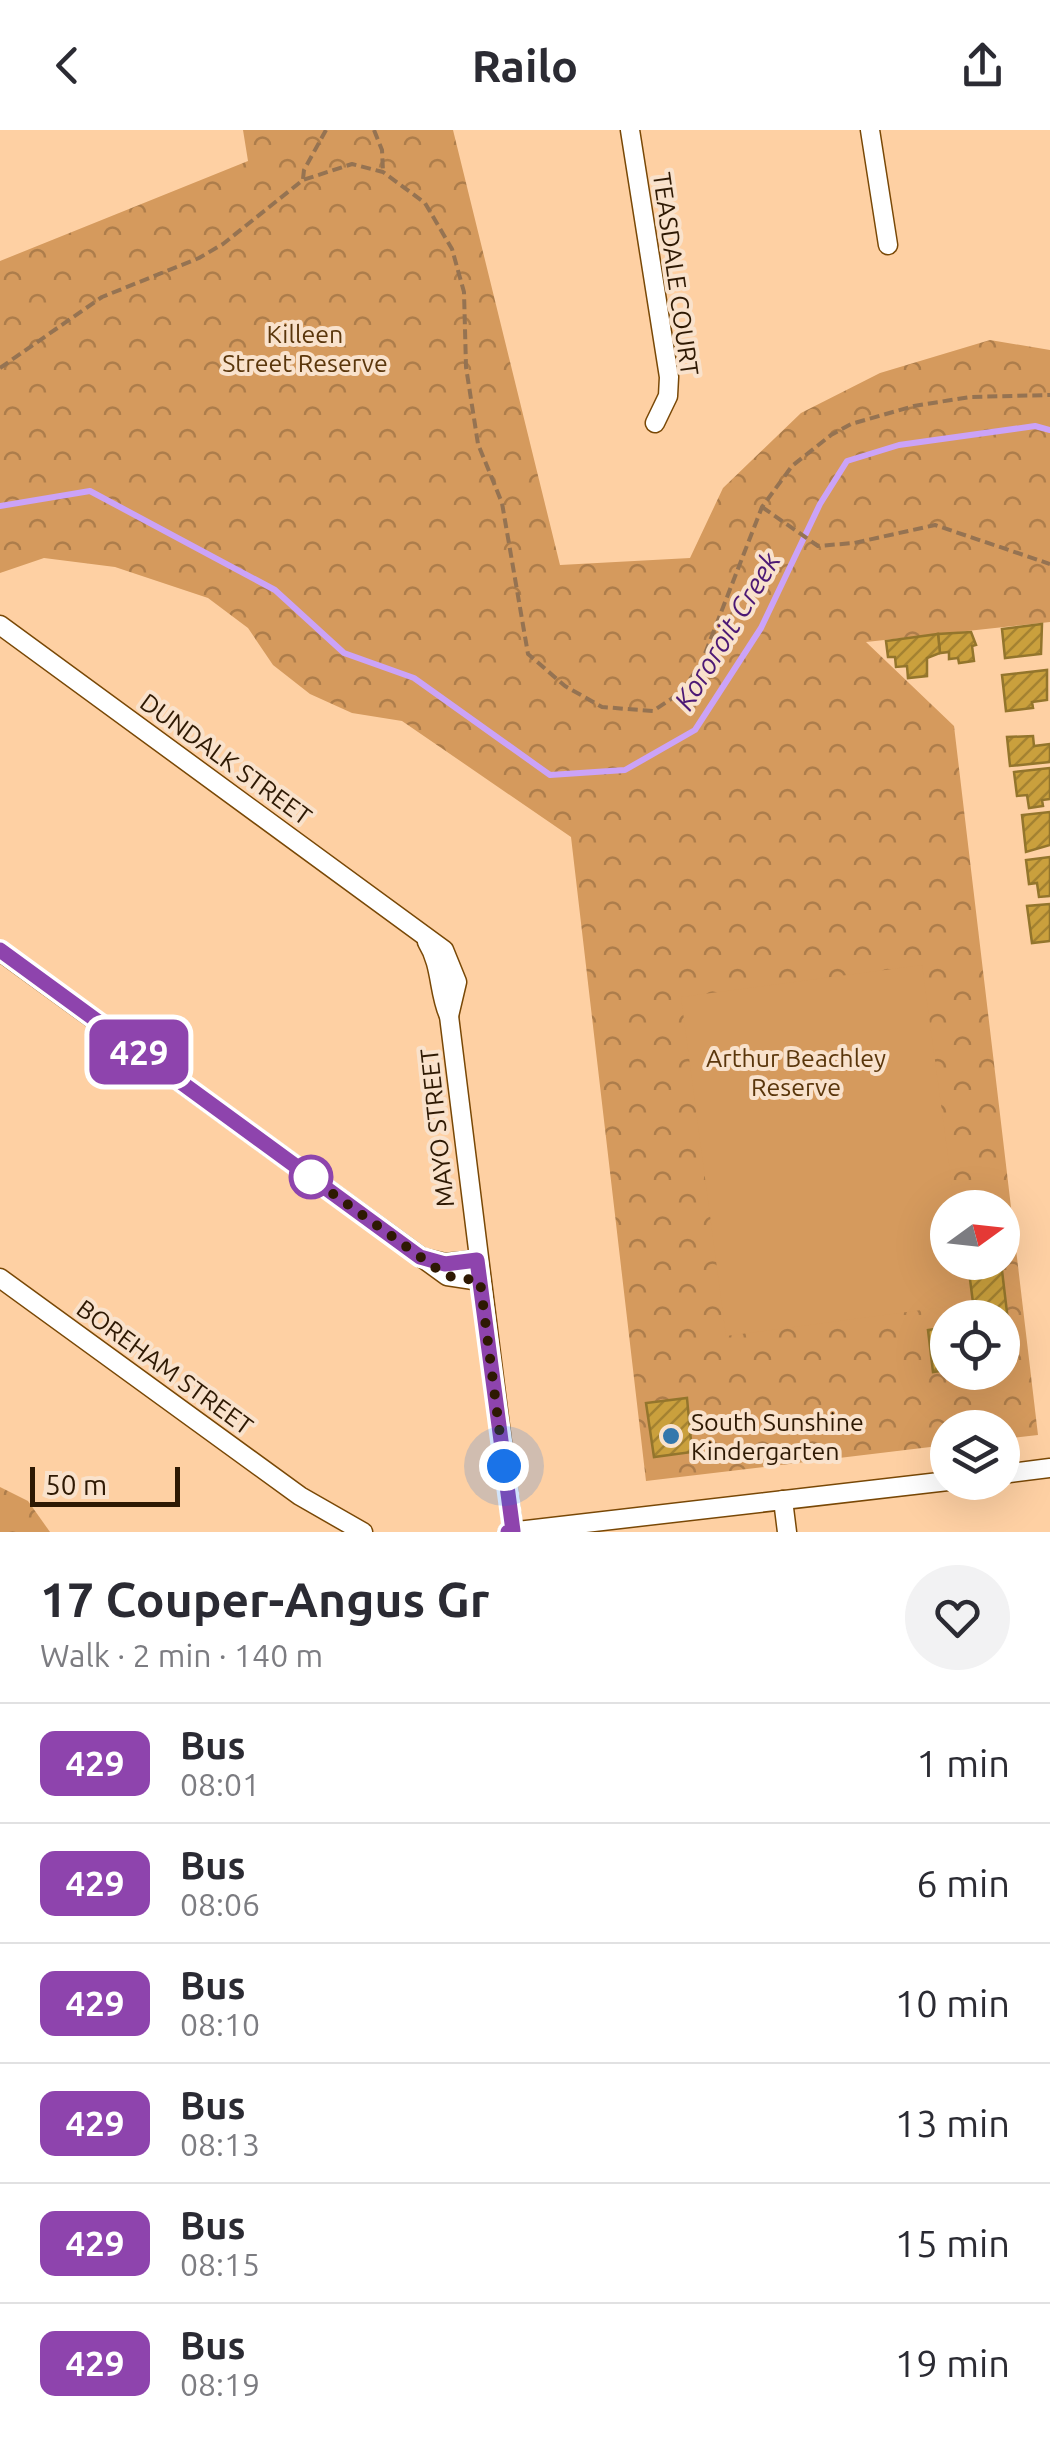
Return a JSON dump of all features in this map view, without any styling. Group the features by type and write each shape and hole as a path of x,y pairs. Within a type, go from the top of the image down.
{"street":[{"name":"TEASDALE COURT","path":"630,130 669,377 668,396 655,423"},
{"path":"870,130 888,245"},
{"name":"DUNDALK STREET","path":"0,625 422,934"},
{"name":"MAYO STREET","path":"422,934 436,955 442,1001 450,1016 510,1532"},
{"path":"0,950 447,1276 480,1281"},
{"path":"420,1257 445,1264 477,1260"},
{"name":"BOREHAM STREET","path":"0,1278 344,1529"},
{"path":"1020,1472 1050,1468"},
{"path":"510,1532 930,1482"},
{"path":"783,1500 787,1532"}],"path":[{"path":"303,180 304,170 326,130"},
{"path":"374,130 382,150 383,172"},
{"path":"0,368 102,297 199,258 222,244 303,180 352,164 383,172 424,202 452,248 464,292 466,366 478,444 502,503 528,654 565,686 602,708 654,711 680,693 701,664 762,507 792,466 852,424 914,406 970,398 1050,395"},
{"path":"762,507 818,546 854,543 935,526 1050,564"}],"green space":[{"path":"243,130 453,130 560,565 690,558 723,488 801,413 880,373 990,340 1050,350 1050,622 866,642 954,726 1009,1190 930,1190 930,1280 1020,1280 1038,1435 1020,1437 1020,1410 930,1410 930,1447 646,1481 571,837 402,721 352,713 310,694 273,665 248,628 208,598 115,567 44,558 0,573 0,261 248,161"},
{"name":"Arthur Beachley Reserve","path":"922,965 953,1190 930,1190 930,1280 964,1280 967,1300 930,1300 930,1309 726,1336 681,997"},
{"path":"0,1487 28,1501 50,1532 0,1532"}],"building":[{"path":"1042,624 1041,654 1005,658 1002,629"},
{"path":"971,632 976,645 972,646 974,661 959,663 958,658 949,659 949,652 940,653 938,634"},
{"path":"938,634 940,653 927,658 927,676 908,678 907,666 896,667 895,657 888,657 886,641"},
{"path":"1047,670 1047,700 1032,702 1033,708 1006,711 1002,675"},
{"path":"1033,736 1034,746 1050,744 1050,762 1010,766 1007,737"},
{"path":"1050,768 1050,799 1042,800 1043,806 1029,808 1027,795 1017,796 1014,772"},
{"path":"1050,812 1050,845 1026,852 1022,815"},
{"path":"1050,857 1050,896 1039,897 1037,883 1029,884 1026,860"},
{"path":"1050,904 1050,941 1032,943 1027,906"},
{"path":"970,1280 1003,1280 1006,1300 973,1300"},
{"name":"South Sunshine Kindergarten","path":"687,1398 692,1452 654,1457 646,1403"}],"waterway":[{"name":"Kororoit Creek","path":"0,506 90,491 275,590 344,653 414,678 550,775 625,770 695,730 761,628 820,504 847,461 899,445 1035,426 1050,430"}],"bus line":[{"name":"429","path":"0,950 420,1257 445,1264 477,1260 513,1531 508,1532"}],"place":[{"name":"South Sunshine Kindergarten","path":"671,1436"}],"route":[{"path":"311,1177 300,1170 447,1276 480,1281 504,1466"}],"park label":[{"name":"Killeen Street Reserve","path":"305,348"}]}
